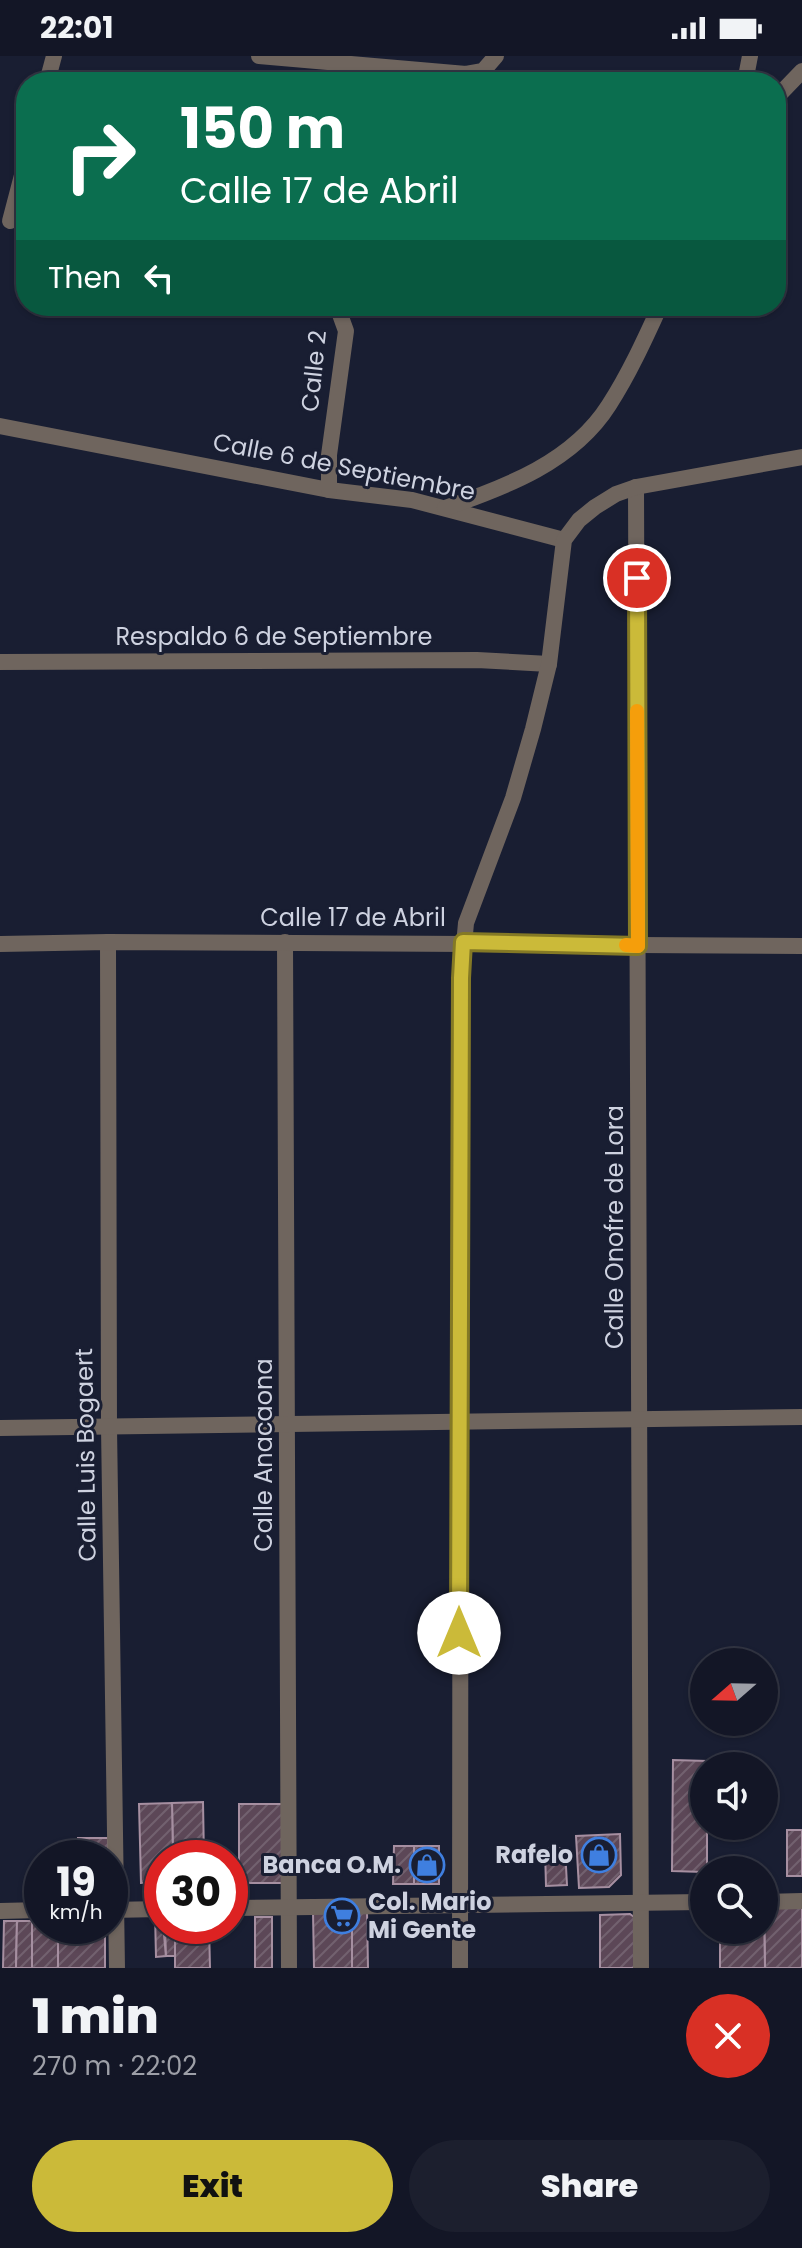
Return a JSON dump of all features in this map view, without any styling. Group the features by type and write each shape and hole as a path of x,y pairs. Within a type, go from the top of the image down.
{"street":[{"path":"259,56 443,72"},
{"path":"477,72 483,71 496,56"},
{"path":"786,88 802,71"},
{"name":"Calle 2","path":"329,490 329,455 346,331 341,316"},
{"path":"443,508 544,467 588,430 608,407 655,316"},
{"name":"Calle 6 de Septiembre","path":"0,426 329,490 412,500 564,540"},
{"path":"460,1968 459,1422 463,942 472,904 513,798 533,729 549,664 564,540 579,520 595,507 616,494 636,487 802,457"},
{"name":"Calle Onofre de Lora","path":"636,487 641,1968"},
{"name":"Respaldo 6 de Septiembre","path":"0,662 477,660 549,664"},
{"name":"Calle Luis Bogaert","path":"108,942 112,1840"},
{"name":"Calle Anacaona","path":"285,942 289,1968"},
{"name":"Calle 17 de Abril","path":"0,944 463,942 802,946"},
{"path":"0,1428 802,1417"},
{"path":"778,1902 802,1901"},
{"path":"248,1908 690,1902"},
{"path":"0,1911 24,1910"},
{"name":"Calle Luis Bogaert","path":"115,1944 117,1968"}],"building":[{"path":"673,1760 690,1760 690,1840 707,1840 707,1856 690,1856 690,1872 672,1871"},
{"path":"203,1802 204,1840 173,1840 172,1803"},
{"path":"172,1803 173,1840 144,1840 144,1883 141,1883 139,1804"},
{"path":"239,1804 283,1804 283,1883 248,1883 248,1840 239,1840"},
{"path":"787,1830 802,1830 802,1876 787,1876"},
{"name":"Rafelo","path":"620,1834 621,1875 609,1887 579,1888 576,1836"},
{"path":"78,1838 108,1838 108,1840"},
{"path":"394,1846 414,1846 414,1884 393,1884"},
{"name":"Banca O.M.","path":"414,1846 439,1846 439,1884 414,1884"},
{"path":"565,1848 567,1885 546,1886 545,1849"},
{"path":"778,1904 802,1905 802,1968 765,1968 765,1944 778,1944"},
{"path":"313,1912 352,1912 352,1968 314,1968"},
{"path":"352,1912 367,1912 368,1968 352,1968"},
{"path":"630,1914 638,1920 639,1968 600,1968 600,1915"},
{"path":"255,1917 272,1917 272,1968 255,1968"},
{"path":"4,1921 17,1921 16,1968 3,1968"},
{"path":"17,1921 24,1921 24,1944 32,1944 32,1968 16,1968"},
{"path":"32,1944 58,1944 58,1968 32,1968"},
{"path":"58,1944 105,1944 105,1968 58,1968"},
{"path":"156,1944 165,1944 166,1956 156,1957"},
{"path":"166,1944 175,1944 175,1956 166,1956"},
{"path":"175,1944 209,1944 210,1968 175,1968"},
{"path":"720,1944 765,1944 765,1968 720,1968"}],"slow traffic":[{"path":"626,945 638,946 637,711"}],"place":[{"name":"Rafelo","path":"599,1855"},
{"name":"Banca O.M.","path":"427,1865"},
{"name":"Col. Mario Mi Gente","path":"342,1916"}],"route":[{"path":"459,1633 463,942 638,946 637,578"}]}
